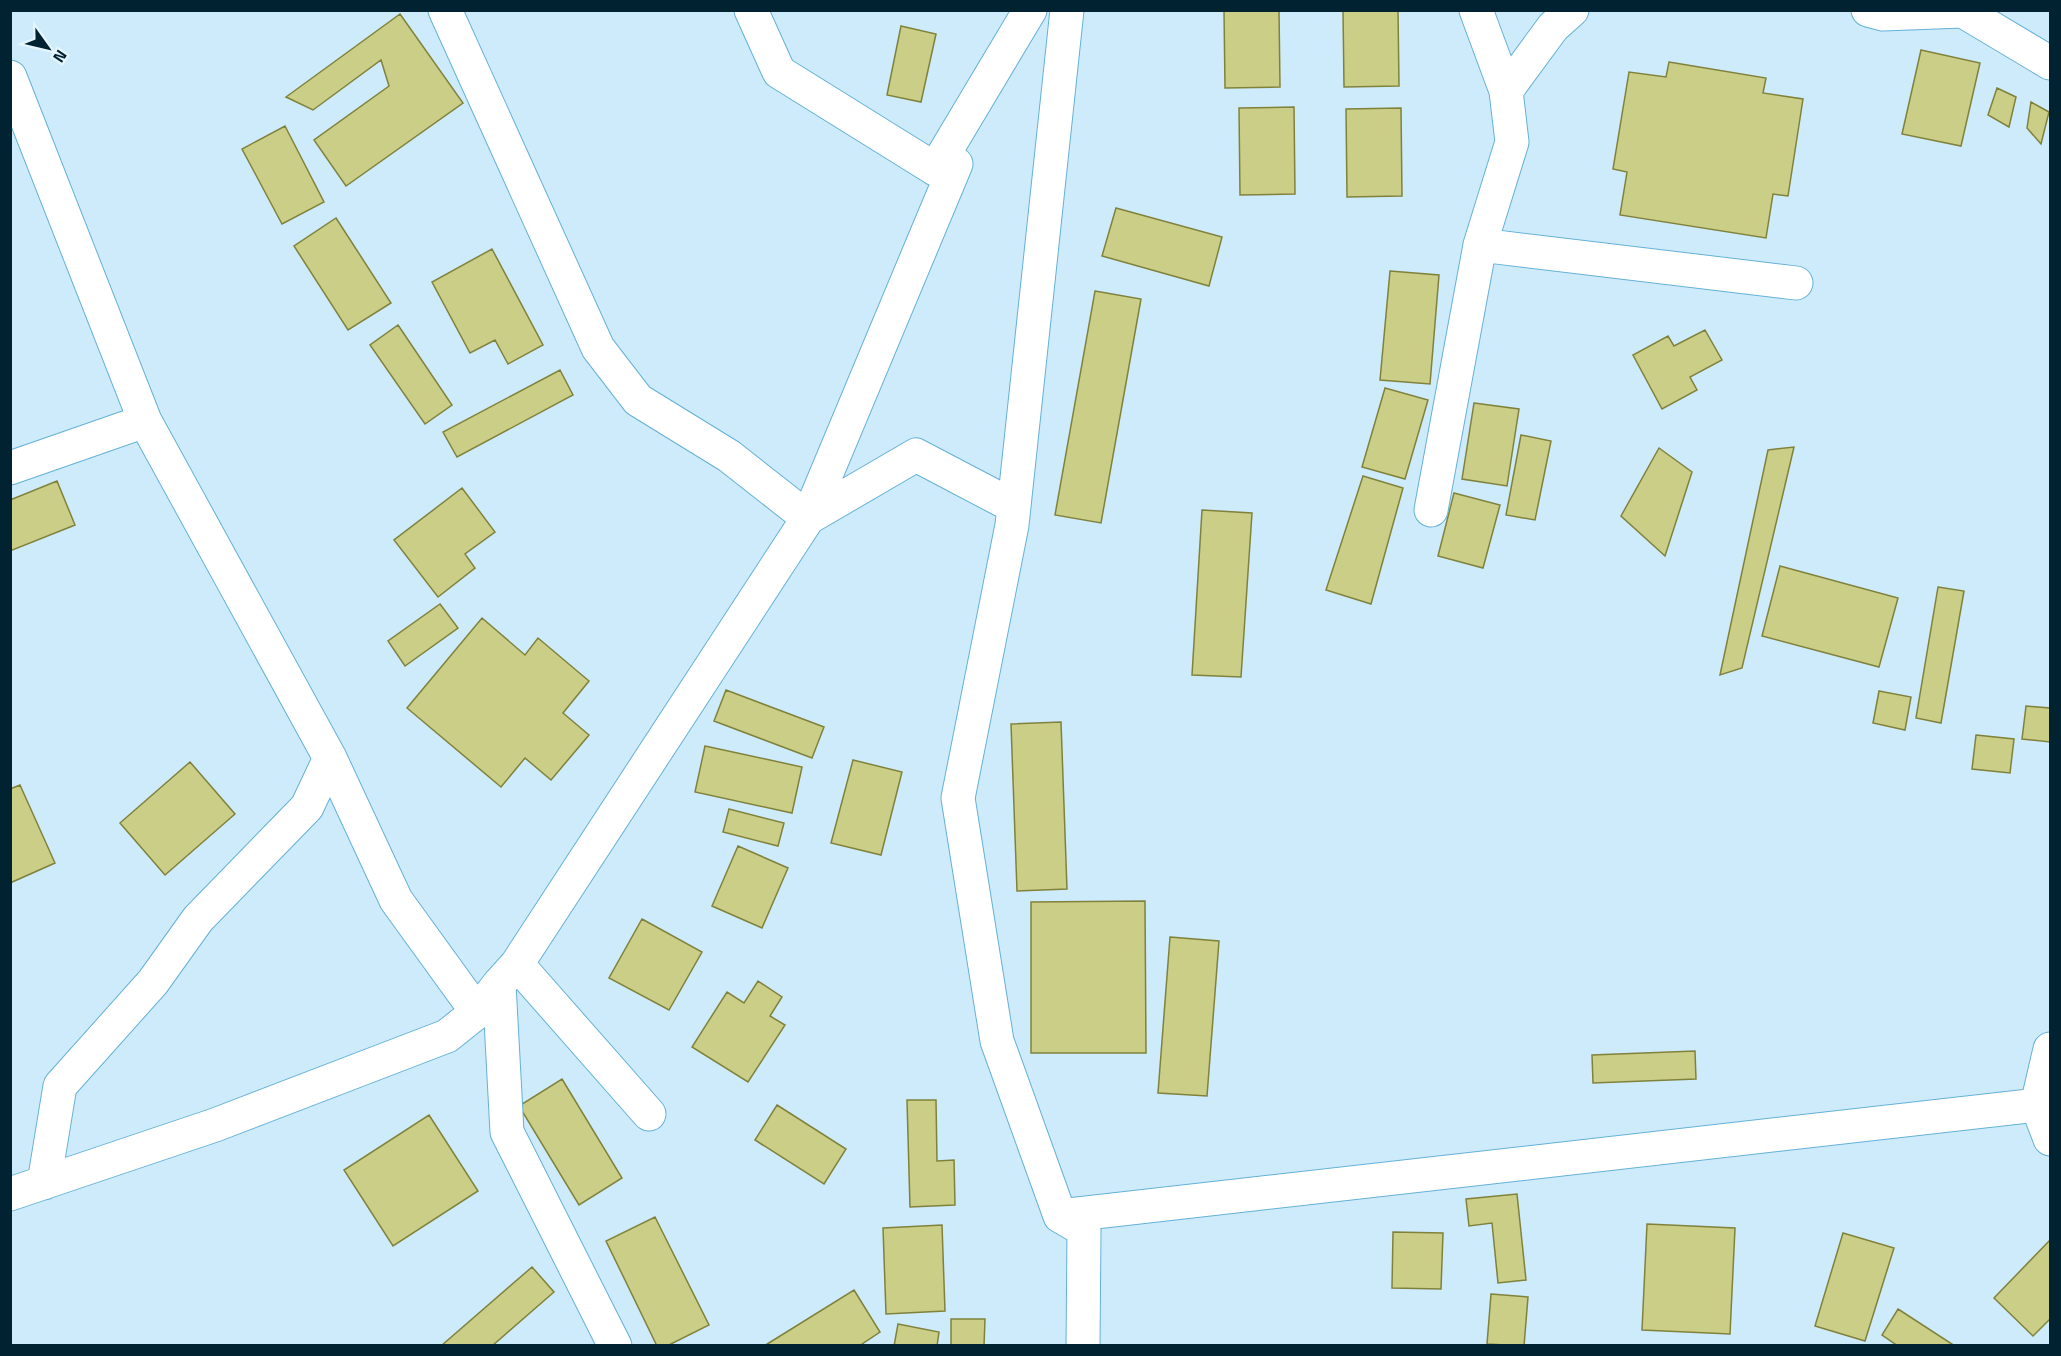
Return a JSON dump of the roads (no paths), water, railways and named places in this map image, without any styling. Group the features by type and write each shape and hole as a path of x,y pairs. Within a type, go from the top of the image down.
{"street":[{"path":"445,10 598,348 638,400 729,456 808,518"},
{"path":"10,1194 215,1125 447,1036 477,1012 508,974 808,518 956,164 935,169 779,72 751,10"},
{"path":"935,169 1030,10"},
{"path":"1067,10 1013,506 957,798 997,1041 1060,1216 1084,1230 1083,1346"},
{"path":"1431,510 1480,245 1512,141 1506,91 1476,10"},
{"path":"1506,91 1553,27 1572,10"},
{"path":"1868,10 1883,14 1963,11 2050,63"},
{"path":"10,78 145,421 330,758 396,900 477,1012"},
{"path":"1480,245 1796,284"},
{"path":"10,468 145,421"},
{"path":"808,518 916,455 1013,506"},
{"path":"44,1183 60,1086 153,982 198,919 307,807 330,758"},
{"path":"508,974 650,1114"},
{"path":"508,974 507,1132 615,1346"},
{"path":"2050,1049 2037,1105 2050,1139"},
{"path":"1060,1216 2037,1105"}]}
